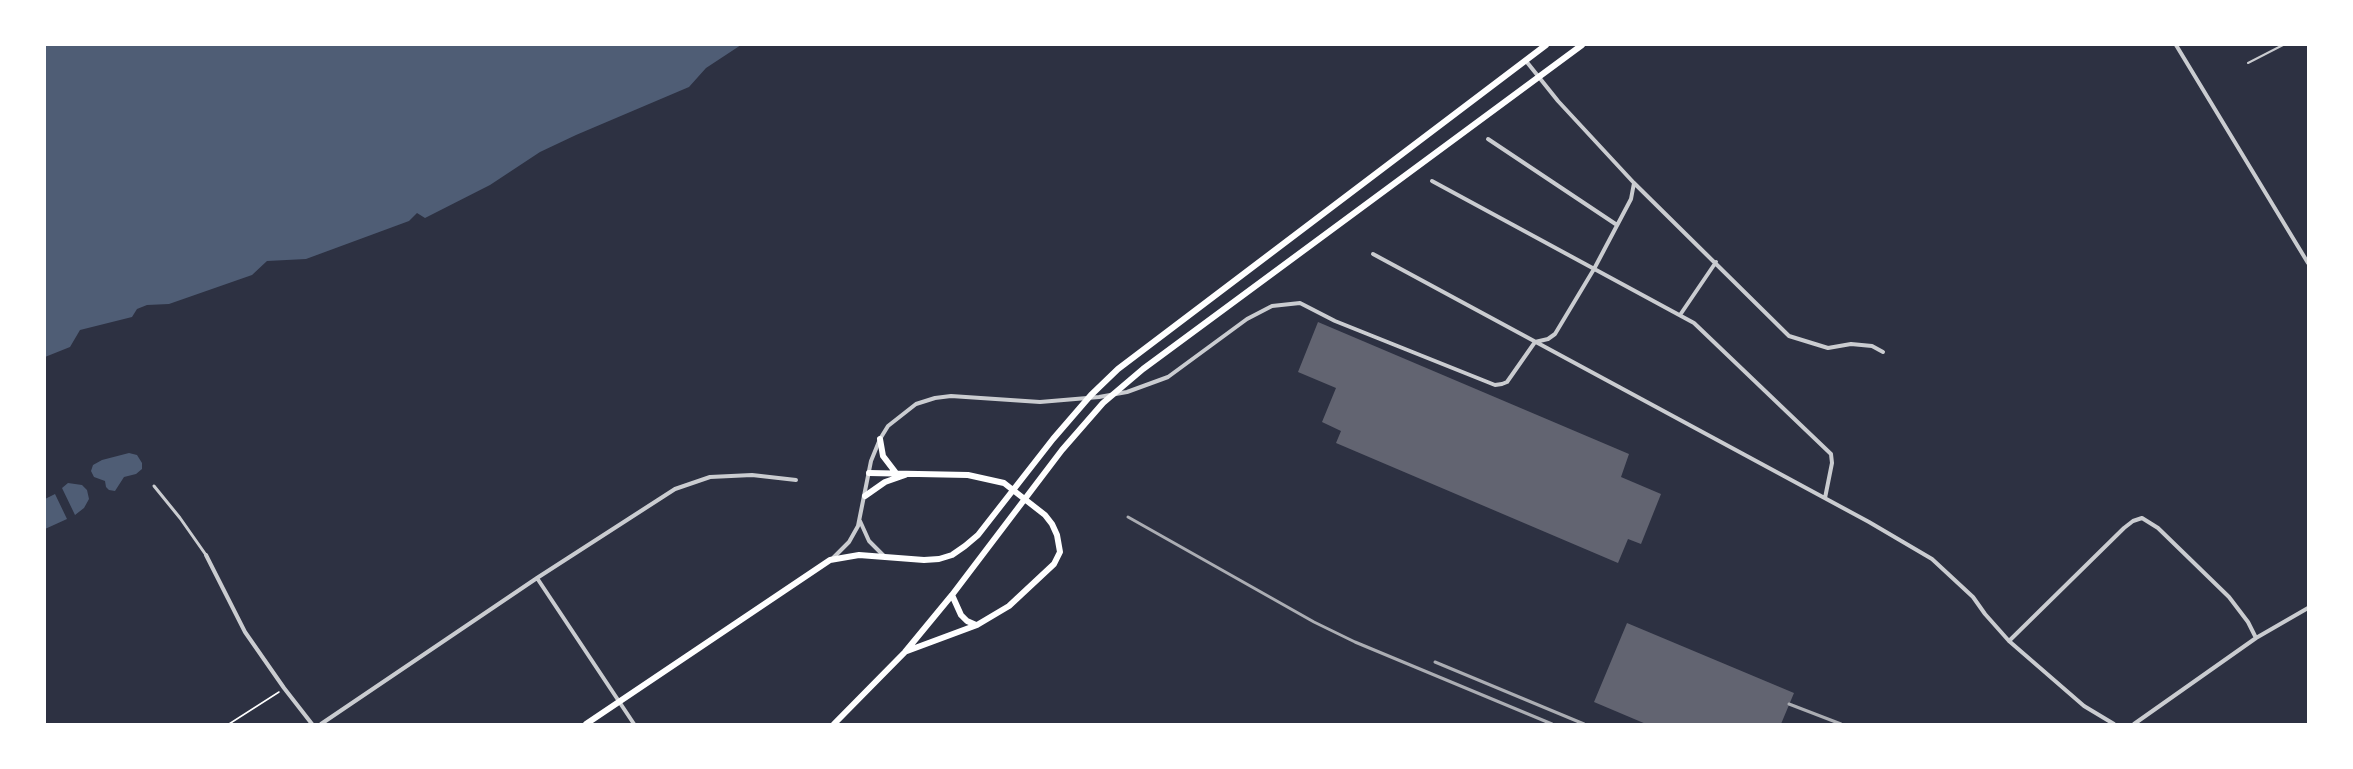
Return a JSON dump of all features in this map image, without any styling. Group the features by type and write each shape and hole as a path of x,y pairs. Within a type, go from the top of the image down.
{"main road":[{"path":"586,724 830,560 859,555 939,559 952,555 978,534 1053,439 1102,384 1546,45"},
{"path":"834,724 844,720 905,652 952,595 1062,450 1103,403 1143,369 1582,45"},
{"path":"880,439 883,456 896,473"},
{"path":"869,473 968,474 1004,483 1032,503 1052,524 1060,552 1054,564 1009,606 977,625 905,652"},
{"path":"865,496 885,482 909,474"},
{"path":"952,595 961,615 967,621 977,625"}],"street":[{"path":"2176,45 2308,263"},
{"path":"1525,60 1634,183 1789,336 1828,348 1851,344 1872,346 1883,352"},
{"path":"1488,139 1617,225"},
{"path":"1432,181 1694,323 1831,454 1832,463 1825,498"},
{"path":"830,560 849,542 860,520 869,473 880,439 888,426 916,404 951,396 1040,402 1127,392 1168,376 1247,319 1272,306 1300,303 1335,321 1495,385 1507,381 1535,342 1548,339 1555,334 1594,269 1631,199 1634,183"},
{"path":"1373,254 1825,498 1932,559 1973,597 2009,641 2084,706 2114,724"},
{"path":"1680,315 1716,262"},
{"path":"321,724 537,578 675,489 710,477 752,475 796,480"},
{"path":"154,486 206,555 245,632 312,724"},
{"path":"2009,641 2124,528 2142,518 2158,528 2229,597 2248,622 2256,638"},
{"path":"860,520 869,541 880,554 887,557"},
{"path":"537,578 634,724"},
{"path":"2134,724 2256,638 2308,608"}],"lane":[{"path":"2248,63 2283,45"}],"path":[{"path":"229,724 284,688"}],"water":[{"path":"45,45 741,45 706,68 689,87 540,152 490,185 425,218 417,213 409,221 306,259 267,261 252,275 169,304 147,305 137,309 132,317 80,330 70,347 45,357"},
{"path":"129,453 137,455 142,463 142,469 136,474 124,477 115,491 106,487 105,481 94,477 91,471 93,465 102,460"},
{"path":"68,483 82,485 87,490 89,499 84,508 75,515 62,488"},
{"path":"55,494 67,519 45,529 45,499"}],"building":[{"path":"1318,322 1629,454 1621,477 1661,494 1641,544 1628,539 1618,563 1336,443 1341,431 1322,422 1336,388 1298,372"},
{"path":"1627,623 1794,693 1781,724 1646,724 1594,702"}],"railway":[{"path":"1128,517 1314,622 1355,642 1552,724"},
{"path":"1435,662 1584,724"},
{"path":"1789,704 1841,724"}]}
